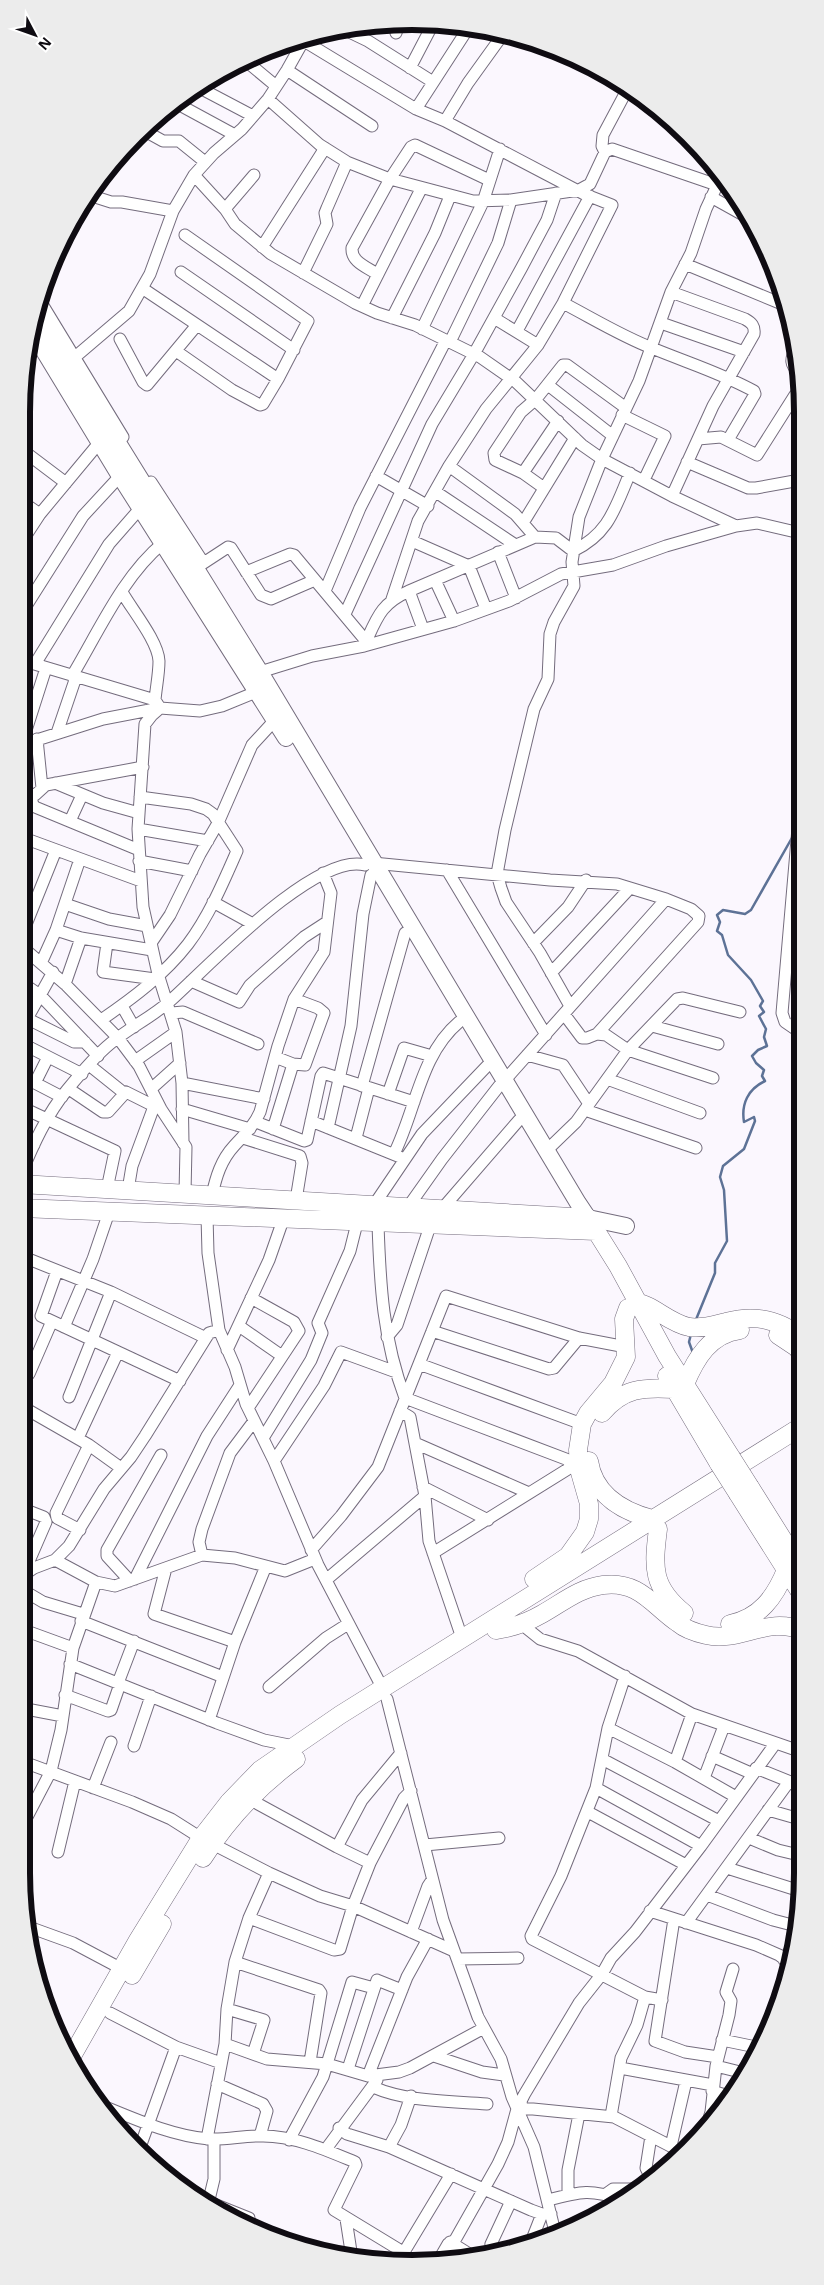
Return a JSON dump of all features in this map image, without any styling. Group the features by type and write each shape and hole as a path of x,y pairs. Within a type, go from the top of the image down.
{"main road":[{"path":"42,317 55,332 72,360 146,503 163,543 256,692 370,867 502,1083 546,1151 679,1386 744,1490 794,1562"},
{"path":"37,339 120,476 146,503 199,565 370,867 405,933 486,1066 502,1083 519,1120 588,1224"},
{"path":"30,1185 442,1209 588,1224"},
{"path":"30,1208 430,1226 588,1224"},
{"path":"633,1306 648,1306 667,1319 689,1327 706,1327 743,1318 767,1319 783,1325 794,1333"},
{"path":"494,1624 506,1599 568,1556 585,1532 589,1518 589,1504 575,1463 582,1424 588,1412 613,1384 626,1357 624,1319 633,1306"},
{"path":"679,1386 704,1350 719,1337 730,1331 757,1329 770,1332 785,1339 794,1347"},
{"path":"655,1524 619,1507 604,1493 590,1466 590,1436 602,1413 618,1397 647,1387 679,1386"},
{"path":"80,2062 179,1894 229,1802 254,1776 294,1746 385,1694 655,1524 794,1434"},
{"path":"655,1524 655,1574 662,1590 673,1604 695,1620 725,1625 751,1617 772,1598 794,1570"},
{"path":"74,2052 122,1969 207,1841 281,1770 462,1638 494,1624 510,1628 540,1616 578,1592 612,1584 639,1591 680,1625 707,1636 722,1636 778,1625 794,1629"}],"street":[{"path":"410,68 429,31"},
{"path":"416,108 465,33"},
{"path":"353,34 433,82"},
{"path":"445,121 468,83 499,40"},
{"path":"311,44 416,108 590,196 611,203 612,208 563,303 538,345 486,409 449,466 418,521 392,599 378,616 365,644"},
{"path":"301,46 268,99 194,175 173,211 150,274 129,310 72,360 142,466 199,565 228,547 234,551 261,595 271,599 315,580"},
{"path":"252,65 276,86"},
{"path":"287,70 372,126"},
{"path":"205,91 253,116"},
{"path":"605,152 602,146 603,135 625,94"},
{"path":"268,99 325,148 347,162 421,189 482,202 512,200 579,190 590,184 605,152 612,149 716,180"},
{"path":"182,107 235,135"},
{"path":"151,134 163,140 179,141 206,162"},
{"path":"377,274 356,260 352,255 352,248 390,179 411,147 415,145 489,180"},
{"path":"262,247 325,148"},
{"path":"422,328 482,202 500,149"},
{"path":"303,272 327,224 325,213 347,162"},
{"path":"194,175 225,209 235,224 262,247 362,306 422,328 474,354 510,378 536,399 575,438 602,459 672,496 736,526"},
{"path":"225,209 254,175"},
{"path":"30,1154 48,1119 65,1093 98,1056 118,1038 169,1002 253,924 285,898 323,873 343,864 357,863 370,867 447,870 497,874 550,880 586,880 617,884 666,899 690,910 699,916 698,922 597,1034 582,1038 551,974 506,902 497,874 505,830 534,709 548,679 550,634 554,622 573,589 572,551 580,517 602,459 651,348 671,292 685,264 718,183"},
{"path":"362,306 421,189"},
{"path":"345,614 432,424 474,354 547,220 556,193"},
{"path":"392,318 435,233 450,196"},
{"path":"517,331 590,196"},
{"path":"711,197 736,210"},
{"path":"96,198 111,202 122,202 173,211"},
{"path":"325,592 360,508 498,243 512,200"},
{"path":"176,351 232,390 263,404 294,350 308,321 306,317 185,235"},
{"path":"685,264 778,302"},
{"path":"181,272 294,350"},
{"path":"142,288 196,326 278,379"},
{"path":"671,292 745,319 752,324 754,334 713,406 672,496"},
{"path":"563,303 651,348 729,378 754,391 755,394 728,440"},
{"path":"44,309 55,332"},
{"path":"494,318 538,345"},
{"path":"661,323 744,352"},
{"path":"120,339 145,385 148,385 196,326"},
{"path":"544,488 523,473 494,460 494,453 522,412 536,399 563,365 567,365 624,412 665,436 644,480"},
{"path":"548,385 612,436"},
{"path":"698,439 721,437 754,454 759,453 793,398"},
{"path":"523,473 558,422"},
{"path":"523,523 575,438"},
{"path":"30,529 40,514 99,443"},
{"path":"30,456 66,483"},
{"path":"687,462 748,488 794,481"},
{"path":"449,466 515,514 535,537"},
{"path":"572,551 592,541 608,523 630,473"},
{"path":"30,600 83,516 120,476"},
{"path":"376,476 428,506"},
{"path":"436,492 514,544"},
{"path":"30,710 41,666 109,544 146,503"},
{"path":"30,507 40,514"},
{"path":"260,672 312,656 454,621 516,598 561,574 613,565 666,546 736,526 757,523 774,525 794,531"},
{"path":"392,599 514,544 535,537 556,538 572,551"},
{"path":"412,541 468,566 486,609"},
{"path":"57,733 74,676 122,592 146,558 163,543"},
{"path":"498,552 516,598"},
{"path":"246,572 292,554 345,614 365,644"},
{"path":"435,580 454,621"},
{"path":"409,591 423,629"},
{"path":"122,592 151,640 158,654 159,662 157,704 145,724 138,829 139,855 143,907 157,977 169,1002 176,1032 182,1083 183,1142"},
{"path":"30,663 157,704 200,711 222,706 256,692"},
{"path":"30,743 157,704"},
{"path":"151,947 170,915 218,823 252,746 275,720"},
{"path":"37,740 42,788"},
{"path":"143,767 55,783 42,788 40,792 32,796 32,803 34,807 139,855 192,871"},
{"path":"55,783 82,795 139,813"},
{"path":"70,822 82,795"},
{"path":"101,1020 122,1006 157,977 188,944 213,902 237,851 213,814 199,806 140,797"},
{"path":"138,829 208,841"},
{"path":"30,840 141,881"},
{"path":"30,915 56,850"},
{"path":"42,961 56,930 80,859"},
{"path":"328,1128 351,1026 370,867"},
{"path":"447,870 546,1035"},
{"path":"212,1195 217,1173 224,1159 250,1130 264,1099 275,1057 294,999 324,952 331,893 323,873"},
{"path":"794,874 782,1013 785,1022 794,1028"},
{"path":"533,943 568,907 586,880"},
{"path":"551,974 630,888"},
{"path":"408,1207 442,1159 502,1083 666,899"},
{"path":"213,902 253,924"},
{"path":"65,904 109,919 147,926"},
{"path":"191,981 240,1002 250,985 304,937 327,922"},
{"path":"56,930 81,938 107,943 151,947"},
{"path":"356,1138 366,1087 405,933"},
{"path":"66,984 81,938"},
{"path":"107,943 104,972 157,977"},
{"path":"30,952 42,961 101,1020 118,1038 135,1061 154,1098 186,1147 185,1194"},
{"path":"30,1014 53,972"},
{"path":"30,989 40,996 98,1056"},
{"path":"546,1151 566,1134 628,1050 680,998 740,1012"},
{"path":"275,1057 293,1064 304,1065 324,1013 318,1008 294,999"},
{"path":"122,1006 134,1027"},
{"path":"172,1013 183,1012 258,1044"},
{"path":"30,1020 74,1042 85,1042"},
{"path":"374,1205 399,1156 402,1136 432,1056 448,1031 459,1022"},
{"path":"652,1026 718,1044"},
{"path":"135,1061 176,1032"},
{"path":"597,1034 606,1035 628,1050 713,1078"},
{"path":"30,1048 48,1057 86,1069 124,1093 128,1092 154,1098"},
{"path":"388,1094 404,1048 432,1056"},
{"path":"527,1055 563,1066 587,1107 696,1148"},
{"path":"48,1057 35,1083 65,1093 103,1112 108,1112 124,1093"},
{"path":"128,1190 132,1166 154,1098 180,1063"},
{"path":"274,1129 293,1064"},
{"path":"399,1156 486,1066"},
{"path":"250,1130 274,1129 304,1141 308,1138 322,1074 414,1102"},
{"path":"607,1079 700,1113"},
{"path":"182,1083 264,1099"},
{"path":"182,1110 250,1130 300,1156 302,1164 296,1200"},
{"path":"30,1111 114,1151 107,1189"},
{"path":"442,1209 519,1120"},
{"path":"311,1121 399,1156"},
{"path":"30,1143 34,1145"},
{"path":"64,1327 97,1250 109,1212"},
{"path":"207,1216 208,1253 219,1330 235,1366 248,1408 274,1461 313,1555 385,1694 402,1752 443,1920 478,2017 501,2059 504,2075 534,2148 548,2200 547,2214 535,2235"},
{"path":"227,1350 269,1260 283,1220"},
{"path":"262,1438 311,1360 322,1333 318,1323 350,1251 356,1223"},
{"path":"378,1224 380,1284 387,1337 405,1398 575,1463 433,1554"},
{"path":"387,1337 397,1325 430,1226"},
{"path":"30,1260 111,1292 206,1338"},
{"path":"57,1271 41,1315 180,1381"},
{"path":"70,1397 111,1292"},
{"path":"55,1560 96,1582 115,1586 202,1555 235,1558 288,1571 313,1555 378,1467 447,1295 579,1338 626,1347"},
{"path":"248,1408 299,1331 298,1326 251,1298"},
{"path":"30,1372 52,1321"},
{"path":"238,1326 282,1356"},
{"path":"30,1572 55,1560 69,1546 104,1489 122,1468 206,1338 213,1331 219,1330"},
{"path":"432,1331 549,1369 554,1368 579,1338"},
{"path":"78,1438 118,1352"},
{"path":"274,1461 324,1386 342,1352 396,1372"},
{"path":"419,1364 582,1424"},
{"path":"132,1580 207,1436 240,1385"},
{"path":"30,1411 78,1438 122,1468"},
{"path":"400,1411 410,1417 424,1492 429,1541 462,1638"},
{"path":"202,1555 199,1542 202,1529 230,1453 254,1421"},
{"path":"415,1443 529,1493"},
{"path":"80,1530 58,1518 56,1513 89,1445"},
{"path":"132,1580 107,1556 107,1550 161,1455"},
{"path":"424,1492 488,1520"},
{"path":"326,1580 424,1492"},
{"path":"30,1512 44,1517 46,1522 30,1558"},
{"path":"210,1720 235,1642 266,1566"},
{"path":"166,1568 154,1614 235,1642"},
{"path":"30,1810 51,1771 63,1716 73,1648 96,1582"},
{"path":"30,1594 43,1602 134,1642 224,1677"},
{"path":"520,1623 540,1639 578,1651 692,1714 794,1750"},
{"path":"269,1687 326,1638 348,1624"},
{"path":"30,1631 73,1648"},
{"path":"65,1695 108,1711 111,1710 134,1642"},
{"path":"70,1664 264,1740 294,1746"},
{"path":"625,1676 608,1728 596,1788 588,1812 561,1876 531,1936 532,1939 645,1997 662,2000"},
{"path":"134,1746 151,1696"},
{"path":"30,1710 63,1716"},
{"path":"675,1762 692,1714"},
{"path":"704,1778 724,1726"},
{"path":"608,1728 675,1762 736,1797"},
{"path":"93,1788 110,1742"},
{"path":"443,2253 450,2242 454,2240 508,2142 520,2101 579,2003 602,1974 618,1949 635,1932 702,1846 774,1744"},
{"path":"337,1847 362,1800 402,1752"},
{"path":"712,1756 794,1785"},
{"path":"602,1759 719,1821"},
{"path":"30,1764 171,1819 207,1841 269,1873 320,1896 353,1906 428,1939 456,1955 518,1958"},
{"path":"58,1852 75,1781"},
{"path":"686,1923 788,1783"},
{"path":"596,1788 702,1846"},
{"path":"249,1918 338,1950 340,1949 353,1906 370,1863 404,1798 411,1791"},
{"path":"249,1799 370,1863"},
{"path":"768,1810 794,1817"},
{"path":"588,1812 686,1865"},
{"path":"425,1845 499,1838"},
{"path":"748,1838 778,1850 794,1854"},
{"path":"727,1868 793,1889"},
{"path":"210,2197 214,2179 210,2139 217,2084 225,2044 227,2009 235,1962 249,1918 269,1873"},
{"path":"411,1932 432,1880"},
{"path":"707,1895 773,1920 791,1925"},
{"path":"650,1911 756,1945 784,1959"},
{"path":"674,1919 656,2043 717,2062 738,2071"},
{"path":"34,1929 73,1943 122,1969"},
{"path":"368,2076 402,1990 428,1939"},
{"path":"235,1962 319,1990 321,1994 310,2062"},
{"path":"711,2111 717,2062 731,2001 726,1992 733,1969"},
{"path":"348,2070 374,1988 379,1980 402,1990"},
{"path":"289,2140 315,2092 327,2064 352,1982 374,1988"},
{"path":"611,2116 624,2050 637,2024 645,1997"},
{"path":"227,2009 264,2020 252,2054"},
{"path":"110,2013 176,2047 221,2063"},
{"path":"225,2044 252,2054 280,2061 327,2064 368,2076 404,2070 434,2056 484,2028"},
{"path":"722,2040 753,2046"},
{"path":"142,2143 176,2047"},
{"path":"434,2056 482,2072 504,2075"},
{"path":"620,2068 686,2081 713,2088 724,2093"},
{"path":"326,2149 339,2128 382,2074"},
{"path":"671,2146 686,2081"},
{"path":"217,2084 263,2104 267,2111 260,2136"},
{"path":"373,2086 385,2092 487,2104"},
{"path":"389,2147 401,2124 411,2096"},
{"path":"519,2109 611,2116 676,2148"},
{"path":"112,2110 148,2125 210,2139 228,2140 260,2136 289,2140 326,2149 356,2163 334,2210 397,2254"},
{"path":"568,2194 568,2170 579,2114"},
{"path":"339,2128 353,2136 389,2147 510,2201 547,2214 553,2228"},
{"path":"648,2173 646,2168 651,2136"},
{"path":"402,2255 452,2174"},
{"path":"548,2200 583,2192 609,2199 614,2189 627,2189"},
{"path":"494,2246 491,2244 510,2201"},
{"path":"346,2219 349,2250"},
{"path":"450,2242 465,2251"}],"waterway":[{"path":"695,1322 715,1273 715,1263 727,1241 724,1190 720,1177 723,1166 744,1149 755,1121 754,1117 744,1122 745,1103 754,1088 765,1081 762,1076 764,1070 756,1063 752,1056 758,1050 767,1046 764,1037 766,1029 759,1016 764,1012 760,1006 763,1001 751,980 728,955 722,935 717,931 720,922 717,915 723,910 745,914 751,910 793,836"},
{"path":"691,1334 689,1342 693,1353"}]}
